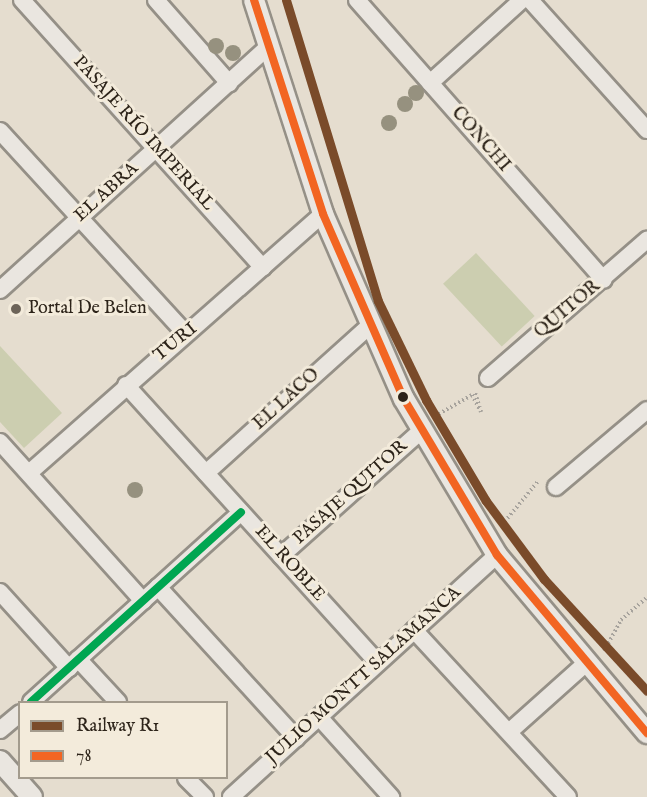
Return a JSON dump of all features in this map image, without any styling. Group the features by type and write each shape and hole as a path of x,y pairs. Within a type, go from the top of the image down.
{"street":[{"name":"PASAJE RÍO IMPERIAL","path":"22,0 263,268"},
{"path":"156,0 229,83"},
{"path":"254,0 267,48 323,214 369,326 420,428 493,549 586,665 647,732"},
{"name":"CONCHI","path":"357,0 604,280"},
{"path":"430,83 522,0"},
{"path":"530,0 647,130"},
{"name":"EL ABRA","path":"0,290 267,48"},
{"path":"0,131 185,333"},
{"name":"TURI","path":"28,473 323,214"},
{"name":"QUITOR","path":"489,377 604,280 647,240"},
{"name":"EL LACO","path":"206,474 369,326"},
{"name":"EL ROBLE","path":"126,385 378,663"},
{"path":"559,485 647,411"},
{"name":"PASAJE QUITOR","path":"281,556 420,428"},
{"path":"0,442 143,601"},
{"path":"32,701 241,512"},
{"name":"JULIO MONTT SALAMANCA","path":"231,797 414,630 493,549"},
{"path":"158,587 296,738"},
{"path":"0,592 74,664 117,701"},
{"path":"414,630 568,797"},
{"path":"508,732 586,665"},
{"path":"0,730 18,714"},
{"path":"319,717 391,797"},
{"path":"0,761 32,797"},
{"path":"188,779 205,797"}],"path":[{"path":"420,428 472,395 480,412 475,392 489,377"},
{"path":"493,549 535,483 552,471 559,485"},
{"path":"586,665 611,645 621,620 647,597"}],"green space":[{"path":"476,253 535,316 502,347 443,284"},
{"path":"0,346 62,413 24,448 0,422"}],"rail line":[{"name":"R1","path":"286,0 378,301 426,400 486,501 544,579 647,691"}],"transit line":[{"name":"78","path":"254,0 323,214 404,399 497,555 647,733"},
{"path":"32,701 241,512"}],"place":[{"name":"Portal De Belen","path":"16,309"}]}
